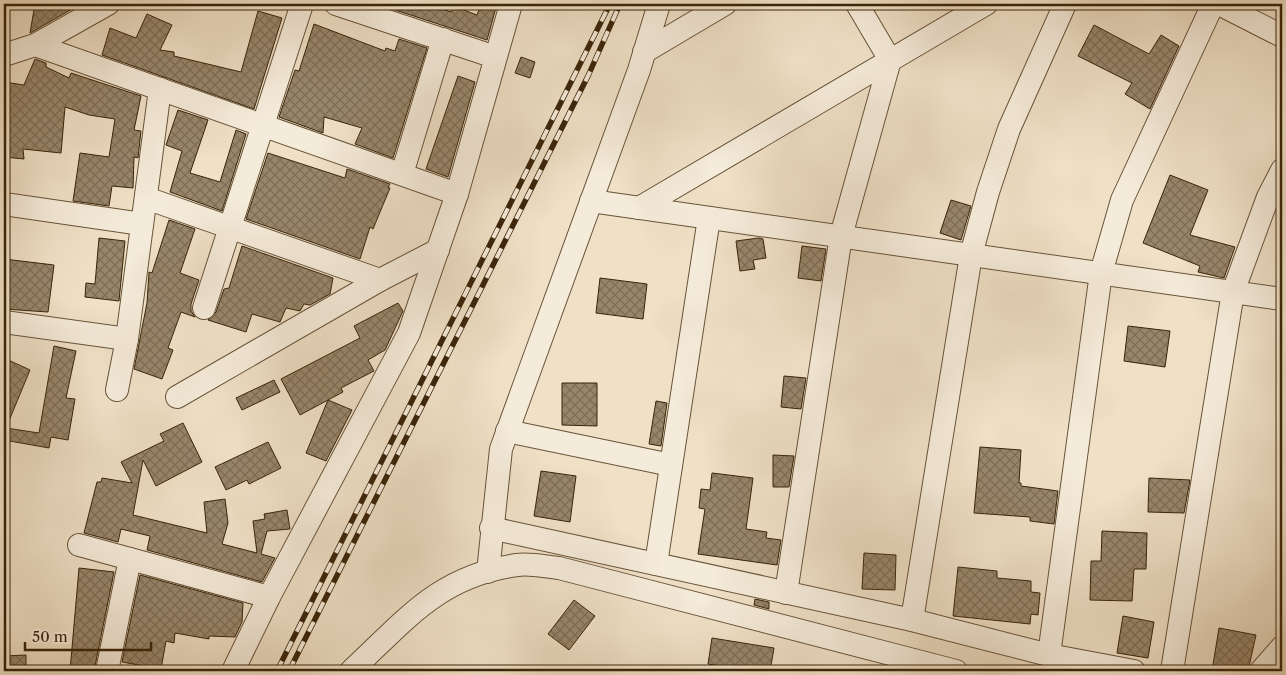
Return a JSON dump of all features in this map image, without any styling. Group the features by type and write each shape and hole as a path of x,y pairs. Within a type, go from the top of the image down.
{"street":[{"path":"4,55 35,45 86,10 108,4"},
{"path":"204,308 302,4"},
{"path":"336,4 495,56"},
{"path":"233,671 269,597 409,333 457,194 511,4"},
{"path":"488,572 501,449 660,4"},
{"path":"644,52 725,4"},
{"path":"786,593 841,236 890,60 857,4"},
{"path":"639,208 986,4"},
{"path":"912,620 971,255 988,192 1009,129 1066,4"},
{"path":"1049,655 1101,273 1122,200 1213,4"},
{"path":"1219,4 1282,36"},
{"path":"402,174 443,39"},
{"path":"35,45 457,194"},
{"path":"117,390 127,339 160,89"},
{"path":"1172,671 1233,292 1268,197 1282,170"},
{"path":"146,198 380,280"},
{"path":"591,201 1282,299"},
{"path":"4,204 142,224"},
{"path":"656,564 709,218"},
{"path":"177,397 380,280 438,250"},
{"path":"4,322 127,339"},
{"path":"507,431 671,465"},
{"path":"492,528 912,620 1049,655 1134,671"},
{"path":"79,545 269,597"},
{"path":"108,671 130,559"},
{"path":"351,671 403,619 432,597 471,577 519,565 559,568 956,671"},
{"path":"1261,671 1282,647"}],"building":[{"path":"35,4 73,4 72,9 30,33"},
{"path":"377,4 426,4 451,12 453,6 477,15 481,4 497,4 487,40"},
{"path":"258,11 282,18 254,109 102,55 110,28 136,38 147,14 172,25 160,50 174,52 174,56 241,72"},
{"path":"314,24 385,51 386,48 395,51 399,39 427,48 393,158 355,144 362,128 324,117 323,133 279,117 295,70 299,71"},
{"path":"1094,25 1149,54 1161,35 1179,46 1150,109 1125,94 1132,83 1078,56"},
{"path":"521,57 535,62 530,78 515,73"},
{"path":"35,59 46,63 46,67 69,78 71,73 141,96 134,130 141,131 138,158 134,157 133,188 112,186 109,206 73,201 80,153 109,157 115,119 89,115 65,107 61,153 23,149 24,159 4,157 4,82 24,85"},
{"path":"458,76 475,82 448,177 426,169"},
{"path":"178,110 208,120 190,173 220,182 236,130 246,134 222,211 170,192 182,151 166,145"},
{"path":"268,153 345,178 347,169 390,184 373,229 370,227 360,259 246,219"},
{"path":"1170,175 1208,190 1190,235 1235,247 1224,278 1198,272 1200,266 1143,243"},
{"path":"951,200 971,206 961,240 940,233"},
{"path":"169,220 195,229 180,273 199,280 191,304 191,311 195,317 181,312 168,348 173,350 162,379 134,369 147,303 149,272 152,273"},
{"path":"99,238 125,241 119,301 85,297 86,283 95,284"},
{"path":"763,239 766,258 753,260 755,269 740,271 736,241"},
{"path":"242,246 333,278 330,294 310,305 304,304 300,311 286,308 280,322 252,314 246,332 208,320 216,312 224,289 229,288"},
{"path":"802,246 826,249 821,281 798,278"},
{"path":"4,259 54,265 48,312 4,309"},
{"path":"600,278 647,284 643,319 596,313"},
{"path":"398,303 403,311 385,350 368,360 374,371 341,388 343,392 300,415 281,379 360,338 354,326"},
{"path":"1128,326 1170,331 1165,367 1124,361"},
{"path":"54,346 76,351 66,398 75,399 68,440 51,437 49,448 4,440 4,358 30,370 6,428 39,433"},
{"path":"784,376 806,378 801,409 781,407"},
{"path":"274,380 280,392 242,410 236,398"},
{"path":"562,383 597,383 597,426 562,425"},
{"path":"328,400 352,410 326,461 306,453"},
{"path":"656,401 667,403 661,446 649,444"},
{"path":"183,423 202,462 156,486 143,460 133,515 207,533 204,502 225,499 228,523 222,544 257,553 253,521 265,519 264,514 287,510 290,529 267,531 261,554 275,558 262,582 147,550 150,536 121,529 118,542 84,533 97,482 101,482 102,478 132,483 121,462 164,441 160,434"},
{"path":"268,442 281,468 249,484 247,480 226,490 215,467"},
{"path":"980,447 1021,450 1019,483 1021,483 1021,486 1058,491 1054,524 1030,521 1030,517 974,513"},
{"path":"773,455 794,456 789,487 773,487"},
{"path":"541,471 576,476 570,522 534,516"},
{"path":"712,473 753,478 746,529 767,532 766,538 781,540 777,565 698,554 705,509 699,508 701,489 710,490"},
{"path":"1149,478 1190,480 1184,513 1148,512"},
{"path":"1102,531 1147,533 1146,569 1134,569 1132,601 1090,600 1091,561 1101,561"},
{"path":"864,553 896,555 895,590 862,589"},
{"path":"958,567 997,571 997,578 1031,581 1031,592 1040,593 1038,615 1031,614 1030,624 953,616"},
{"path":"79,568 114,572 94,671 70,671"},
{"path":"140,575 243,603 242,622 235,637 209,636 209,639 175,633 174,643 166,641 161,669 122,662"},
{"path":"755,599 769,602 769,609 754,605"},
{"path":"574,600 595,616 569,650 548,634"},
{"path":"1123,616 1154,622 1148,658 1117,653"},
{"path":"1219,628 1256,635 1248,671 1232,669 1231,671 1212,671"},
{"path":"712,638 774,648 770,671 752,671 708,664"},
{"path":"26,655 26,671 4,671 4,656"}],"railway":[{"path":"277,671 610,4"},
{"path":"289,671 588,76 620,4"}]}
